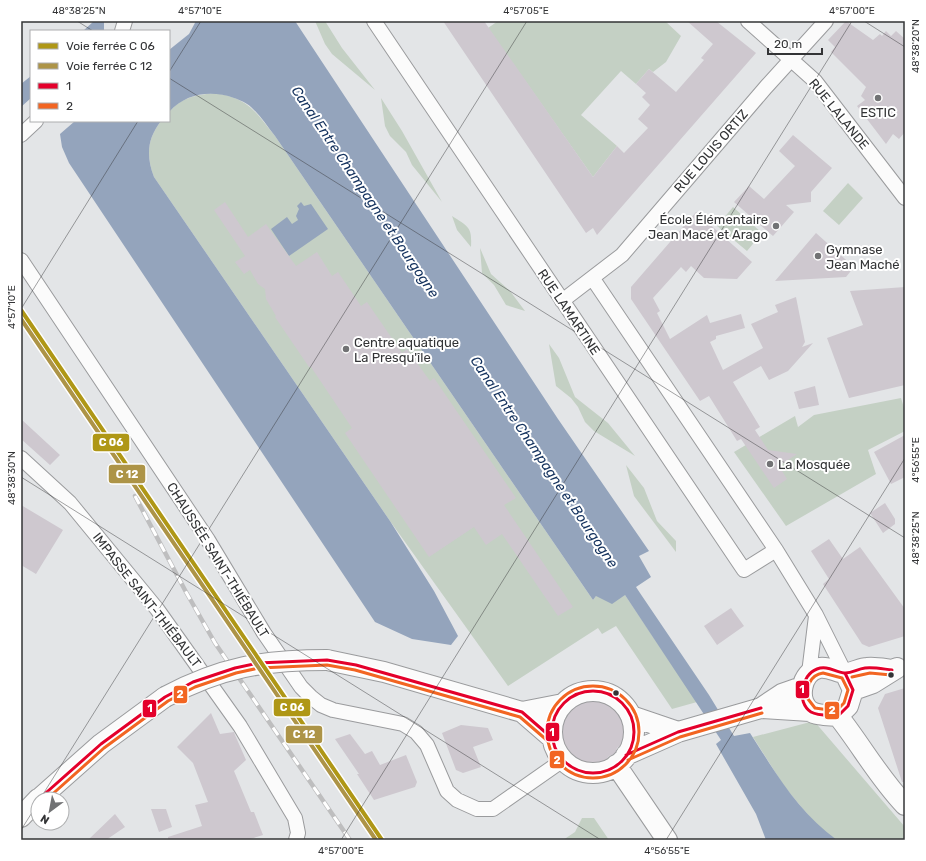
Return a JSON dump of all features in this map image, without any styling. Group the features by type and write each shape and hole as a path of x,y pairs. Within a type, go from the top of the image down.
{"main road":[{"path":"47,791 101,744 165,697 193,682 235,668 258,663 327,660 356,665 522,712 552,738"},
{"path":"838,716 848,706 849,682 868,667 898,668"},
{"path":"621,760 633,740 633,724 630,716 619,701 604,692 595,691 578,694 563,704 555,716 552,730 552,738 556,750 563,760 579,770 593,773 607,770 621,760 683,730 761,708 805,680 818,668 827,668 849,682"},
{"path":"805,680 803,699 810,710"},
{"path":"522,712 563,704"},
{"path":"761,708 810,710 825,715 838,716 854,736 887,787 905,805"},
{"path":"630,716 683,730"},
{"path":"621,760 667,840"},
{"path":"21,817 30,807"}],"street":[{"name":"RUE LAMARTINE","path":"374,21 744,570 776,550"},
{"name":"RUE LALANDE","path":"748,21 815,81 905,198"},
{"name":"RUE LOUIS ORTIZ","path":"562,301 593,279 622,255 826,21"},
{"path":"21,135 35,122"},
{"name":"CHAUSSÉE SAINT-THIÉBAULT","path":"21,260 208,540 264,634 301,687 321,705 333,710 403,724 416,732 427,744 448,791 457,800 477,809 493,809 563,760"},
{"path":"593,279 776,550 816,616 849,682"},
{"name":"IMPASSE SAINT-THIÉBAULT","path":"21,458 70,503 157,609 240,726 295,818 298,833 296,840"},
{"path":"805,680 816,616"}],"shaded area":[{"path":"315,21 325,21 342,48 375,90 332,54 325,44"},
{"path":"498,21 665,21 681,36 666,62 653,72 649,69 636,84 621,71 581,115 617,146 593,177 488,28"},
{"name":"Centre aquatique La Presqu'île","path":"215,93 236,99 250,107 262,119 593,600 596,596 625,595 697,702 672,709 616,626 602,634 598,628 508,686 390,521 154,177 151,169 149,148 156,128 160,122 170,122 170,111 179,103 202,95"},
{"path":"381,98 402,131 442,202 412,165 406,152 390,136 385,126"},
{"path":"848,183 863,198 839,225 823,211"},
{"path":"733,207 762,233 747,251 717,226"},
{"path":"452,216 466,225 470,231 471,247 457,230"},
{"path":"480,248 491,274 510,291 525,311 506,305 494,285 482,273"},
{"path":"549,344 559,358 575,397 608,423 635,456 594,431 585,422 578,407 571,398 556,386"},
{"path":"901,398 905,411 905,431 868,450 876,474 786,526 734,452 795,416 798,427 814,415"},
{"path":"626,465 644,488 657,521 676,541 676,552 634,496"},
{"path":"814,721 905,827 905,840 837,840 821,829 784,786 753,737"},
{"path":"582,818 594,818 609,840 563,840 575,832"}],"water":[{"path":"94,21 104,21 104,30 84,30"},
{"name":"Canal Entre Champagne et Bourgogne","path":"196,21 295,21 558,419 649,551 639,556 651,577 636,587 709,695 734,736 750,733 788,791 810,817 837,840 766,840 756,814 716,744 721,740 625,595 612,604 596,596 593,600 275,136 257,114 249,106 239,100 217,94 191,97 170,111 170,49 189,34"},
{"path":"30,77 30,99 21,107 21,84"},
{"path":"74,122 160,122 153,134 149,148 151,169 154,177 390,521 434,591 458,636 451,645 412,639 375,622 69,163 62,147 60,134"},
{"path":"301,202 304,206 311,204 328,229 289,256 271,229 287,217 292,224 298,220 296,216 299,209 297,206"}],"building":[{"path":"443,21 484,21 593,177 617,146 624,153 648,128 638,119 650,105 642,97 646,93 636,84 649,69 676,92 704,60 701,58 713,44 687,21 716,21 756,53 597,235 593,228 586,233"},
{"name":"ESTIC","path":"846,21 873,40 880,34 882,36 886,31 891,36 896,31 905,39 905,132 899,139 893,134 886,144 857,106 865,100 861,96 866,87 831,52 835,47 828,40"},
{"path":"793,135 832,168 811,192 811,202 786,205 794,212 773,236 734,202 749,186 764,199 795,166 779,151"},
{"path":"225,202 248,237 266,224 296,266 317,252 332,276 338,272 361,306 367,302 402,353 407,349 430,381 434,378 516,498 504,505 573,607 558,616 502,534 486,545 474,527 429,557 345,433 352,428 275,317 276,316 266,299 265,289 258,284 250,270 244,274 235,262 245,256 214,210"},
{"path":"696,212 752,262 737,279 704,278 691,266 686,272 681,267 653,298 660,311 657,313 670,339 707,315 710,323 741,314 745,328 716,336 716,339 710,342 723,370 763,348 751,324 778,312 775,305 796,297 805,342 802,347 813,343 788,371 769,380 761,366 733,382 760,427 755,430 768,450 797,454 779,466 787,479 774,488 741,439 737,441 709,396 700,401 631,299 631,287"},
{"name":"Gymnase Jean Maché","path":"816,233 854,267 846,277 775,281"},
{"path":"905,287 905,385 849,398 827,338 863,325 850,291"},
{"path":"815,386 819,405 799,409 794,392"},
{"path":"21,419 60,455 50,465 21,439"},
{"path":"905,435 905,477 891,484 874,452"},
{"path":"885,503 895,519 895,524 883,533 870,513"},
{"path":"21,505 63,530 36,574 21,565"},
{"path":"829,539 843,559 860,547 905,609 905,636 869,647 862,644 823,584 829,579 811,551"},
{"path":"731,608 744,626 717,645 704,626"},
{"path":"905,688 905,782 902,782 878,708 885,694"},
{"path":"591,700 605,702 617,710 624,725 625,736 622,744 617,748 615,754 609,756 605,761 597,763 583,762 571,754 563,742 562,728 567,715 577,704"},
{"path":"211,713 220,734 234,732 246,760 234,771 251,812 254,812 263,835 247,840 168,840 168,837 202,826 195,805 208,802 193,763 177,747"},
{"path":"461,725 488,728 493,740 473,747 481,767 463,773 456,770 442,733"},
{"path":"350,734 365,754 372,751 380,765 406,755 417,782 415,787 374,800 357,774 359,774 335,739"},
{"path":"151,809 166,809 172,827 159,832"},
{"path":"115,814 125,827 106,840 88,840"}],"railway":[{"path":"135,496 215,643 350,840"}],"transit line":[{"path":"21,310 382,840"},
{"path":"21,319 376,840"},
{"name":"1","path":"48,791 101,744 165,697 193,682 235,668 258,663 327,660 356,665 522,712 552,738"},
{"name":"2","path":"56,791 104,748 168,701 195,687 236,673 259,668 327,665 355,670 520,717 549,742"},
{"name":"1","path":"845,673 853,690 848,706 838,716 817,714 806,708 803,702 802,689 807,677 817,669 828,668 847,673 868,668 892,670"},
{"name":"2","path":"823,673 842,678 848,690 844,703 836,711 815,708 808,699 808,686 810,682 815,676 823,673"},
{"name":"2","path":"852,677 870,673 891,675"},
{"name":"2","path":"593,686 611,690 625,700 635,714 639,732 635,750 625,764 611,774 593,778 575,774 561,764 551,750 547,732 551,714 561,700 575,690 593,686"},
{"name":"1","path":"593,691 609,694 622,703 631,716 634,732 631,748 622,761 609,770 593,773 577,770 564,761 555,748 552,732 555,716 564,703 577,694 593,691"},
{"name":"1","path":"626,755 678,732 761,708"},
{"name":"2","path":"628,760 680,737 762,713"}],"place":[{"name":"ESTIC","path":"878,98"},
{"name":"École Élémentaire Jean Macé et Arago","path":"776,226"},
{"name":"Gymnase Jean Maché","path":"818,256"},
{"name":"Centre aquatique La Presqu'île","path":"346,349"},
{"name":"La Mosquée","path":"770,464"}]}
